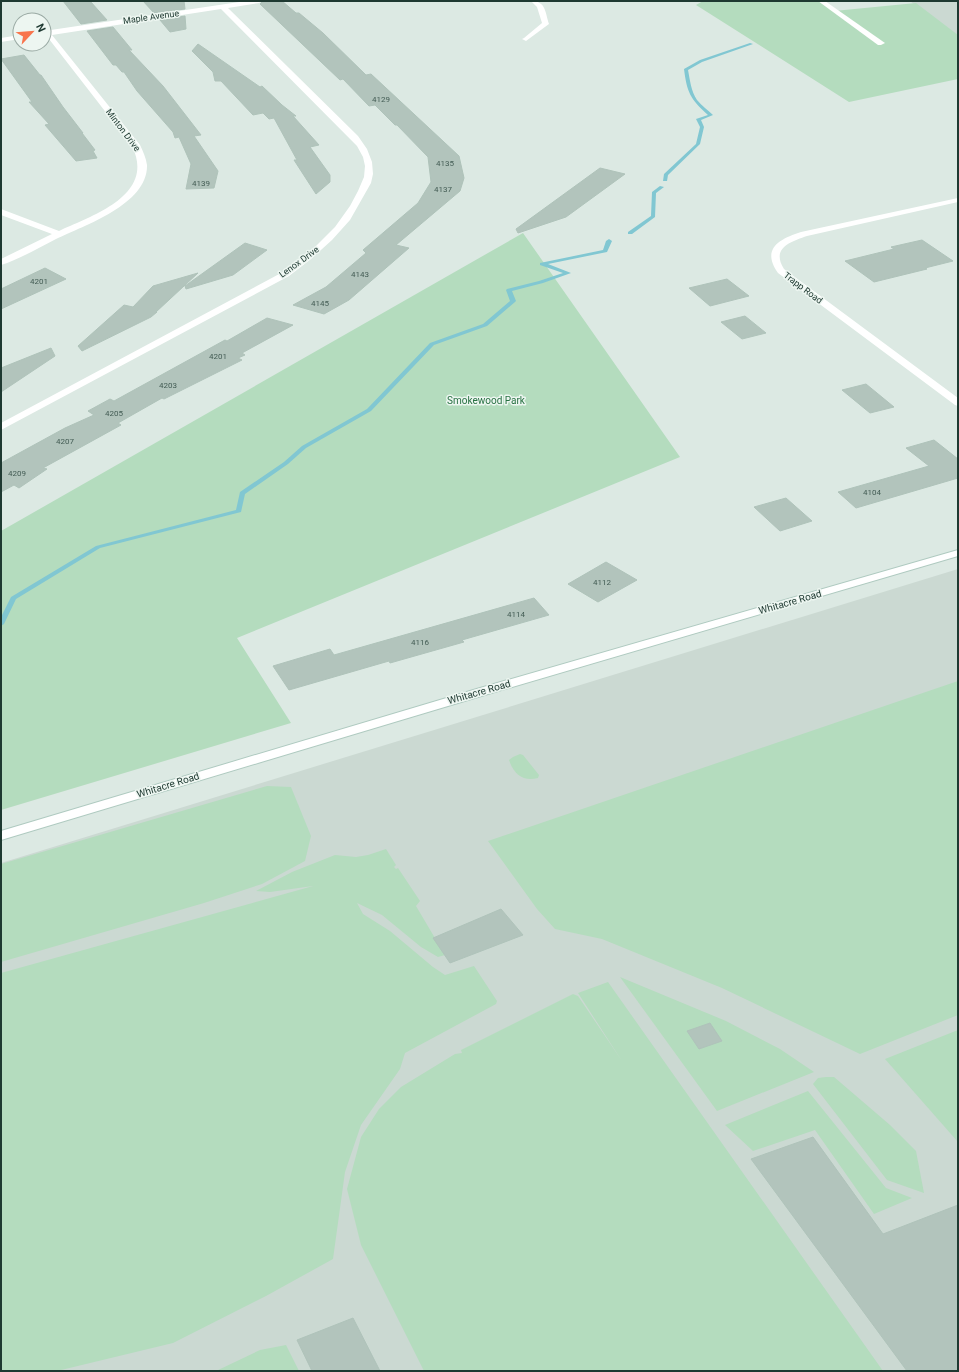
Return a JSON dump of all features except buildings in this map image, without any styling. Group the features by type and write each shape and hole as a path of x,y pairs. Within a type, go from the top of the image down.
{"street":[{"name":"Maple Avenue","path":"52,32 259,1"},
{"path":"526,39 546,24 540,6 534,1"},
{"path":"821,1 881,43"},
{"name":"Lenox Drive","path":"1,427 286,274 329,239 344,223 357,202 366,183 369,171 368,159 363,147 224,7"},
{"path":"1,40 12,38"},
{"name":"Minton Drive","path":"1,262 100,215 123,201 140,180 143,170 141,153 136,145 52,39"},
{"name":"Trapp Road","path":"958,200 808,234 782,244 776,251 774,258 776,265 781,271 958,403"},
{"path":"1,212 59,234"},
{"name":"Whitacre Road","path":"1,836 484,691 958,553"}],"shaded area":[{"path":"910,1 958,1 958,37 929,16"},
{"path":"958,569 958,1371 1,1371 1,863"}],"green space":[{"path":"703,1 822,1 834,11 916,3 958,35 958,79 849,102 696,5"},
{"name":"Smokewood Park","path":"523,233 680,457 237,638 291,723 1,810 1,531"},
{"path":"958,681 958,1015 860,1054 722,988 602,939 555,929 537,909 488,841"},
{"path":"520,754 523,755 539,775 538,778 524,778 514,770 509,760"},
{"path":"267,786 291,787 311,836 305,861 262,884 204,903 1,962 1,864"},
{"path":"386,849 396,865 394,867 396,869 398,868 420,901 416,906 445,955 438,957 421,947 382,915 357,903 363,914 390,931 433,967 445,975 474,966 497,1001 496,1004 405,1053 400,1069 361,1125 345,1172 333,1259 266,1296 173,1343 57,1371 1,1371 1,973 313,886 270,892 256,891 292,872 335,855 356,857"},
{"path":"620,977 726,1021 780,1049 814,1072 717,1111"},
{"path":"608,982 883,1371 424,1371 361,1245 347,1189 361,1137 379,1109 401,1087 455,1054 462,1053 461,1050 573,994 578,996 622,1061 578,993"},
{"path":"958,1030 958,1142 885,1059"},
{"path":"834,1077 890,1125 916,1151 924,1193 887,1180 813,1084 818,1078"},
{"path":"808,1091 886,1188 912,1198 874,1214 815,1130 753,1151 725,1125"},
{"path":"286,1345 299,1371 216,1371 260,1350"}],"waterway":[{"path":"665,180 666,175 698,144 702,127 698,119 711,115 695,100 692,95 686,69 701,61 751,44"},
{"path":"630,233 653,217 654,192 662,187"},
{"path":"1,624 13,598 98,547 239,511 242,493 286,463 304,447 369,410 432,344 485,325 513,301 509,290 568,273 542,264 605,251 609,241"}]}
